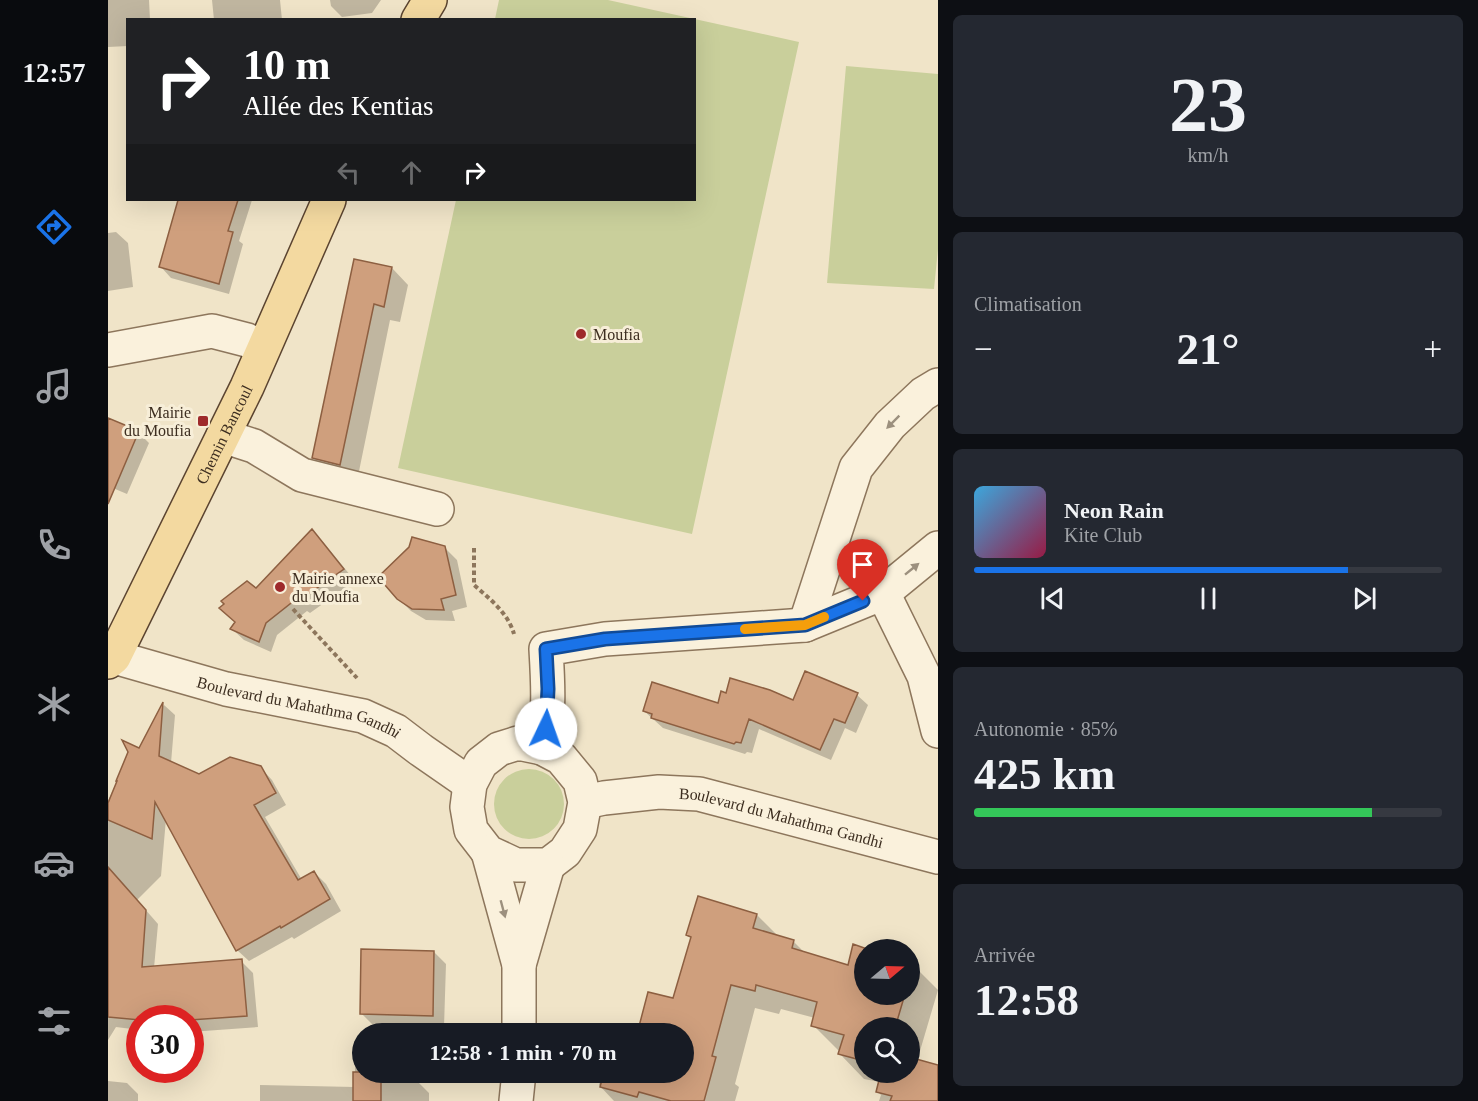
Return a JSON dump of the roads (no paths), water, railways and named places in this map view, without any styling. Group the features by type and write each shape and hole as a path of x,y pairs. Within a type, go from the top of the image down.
{"main road":[{"path":"419,18 430,0"},
{"name":"Chemin Bancoul","path":"111,660 247,387 329,201"}],"street":[{"path":"108,350 212,331 247,340 263,348"},
{"path":"805,625 856,468 890,425 923,394 938,386"},
{"path":"223,436 254,446 302,475 436,508"},
{"path":"542,748 546,729 548,689 546,649 605,639 805,625 883,593 938,548"},
{"path":"883,593 924,676 938,731"},
{"name":"Boulevard du Mahathma Gandhi","path":"111,660 226,689 363,716 396,731 470,784"},
{"path":"519,965 548,865 565,852 580,829 585,802 580,782 561,758 542,748 518,743 499,750 481,763 470,784 467,807 471,830 488,852 519,965 519,1023"},
{"name":"Boulevard du Mahathma Gandhi","path":"585,802 659,792 699,794 938,857"},
{"path":"488,852 516,864 548,865"},
{"path":"516,1101 518,1083"}],"place":[{"name":"Moufia","path":"581,334"},
{"name":"Mairie du Moufia","path":"203,421"},
{"name":"Mairie annexe du Moufia","path":"280,587"}]}
